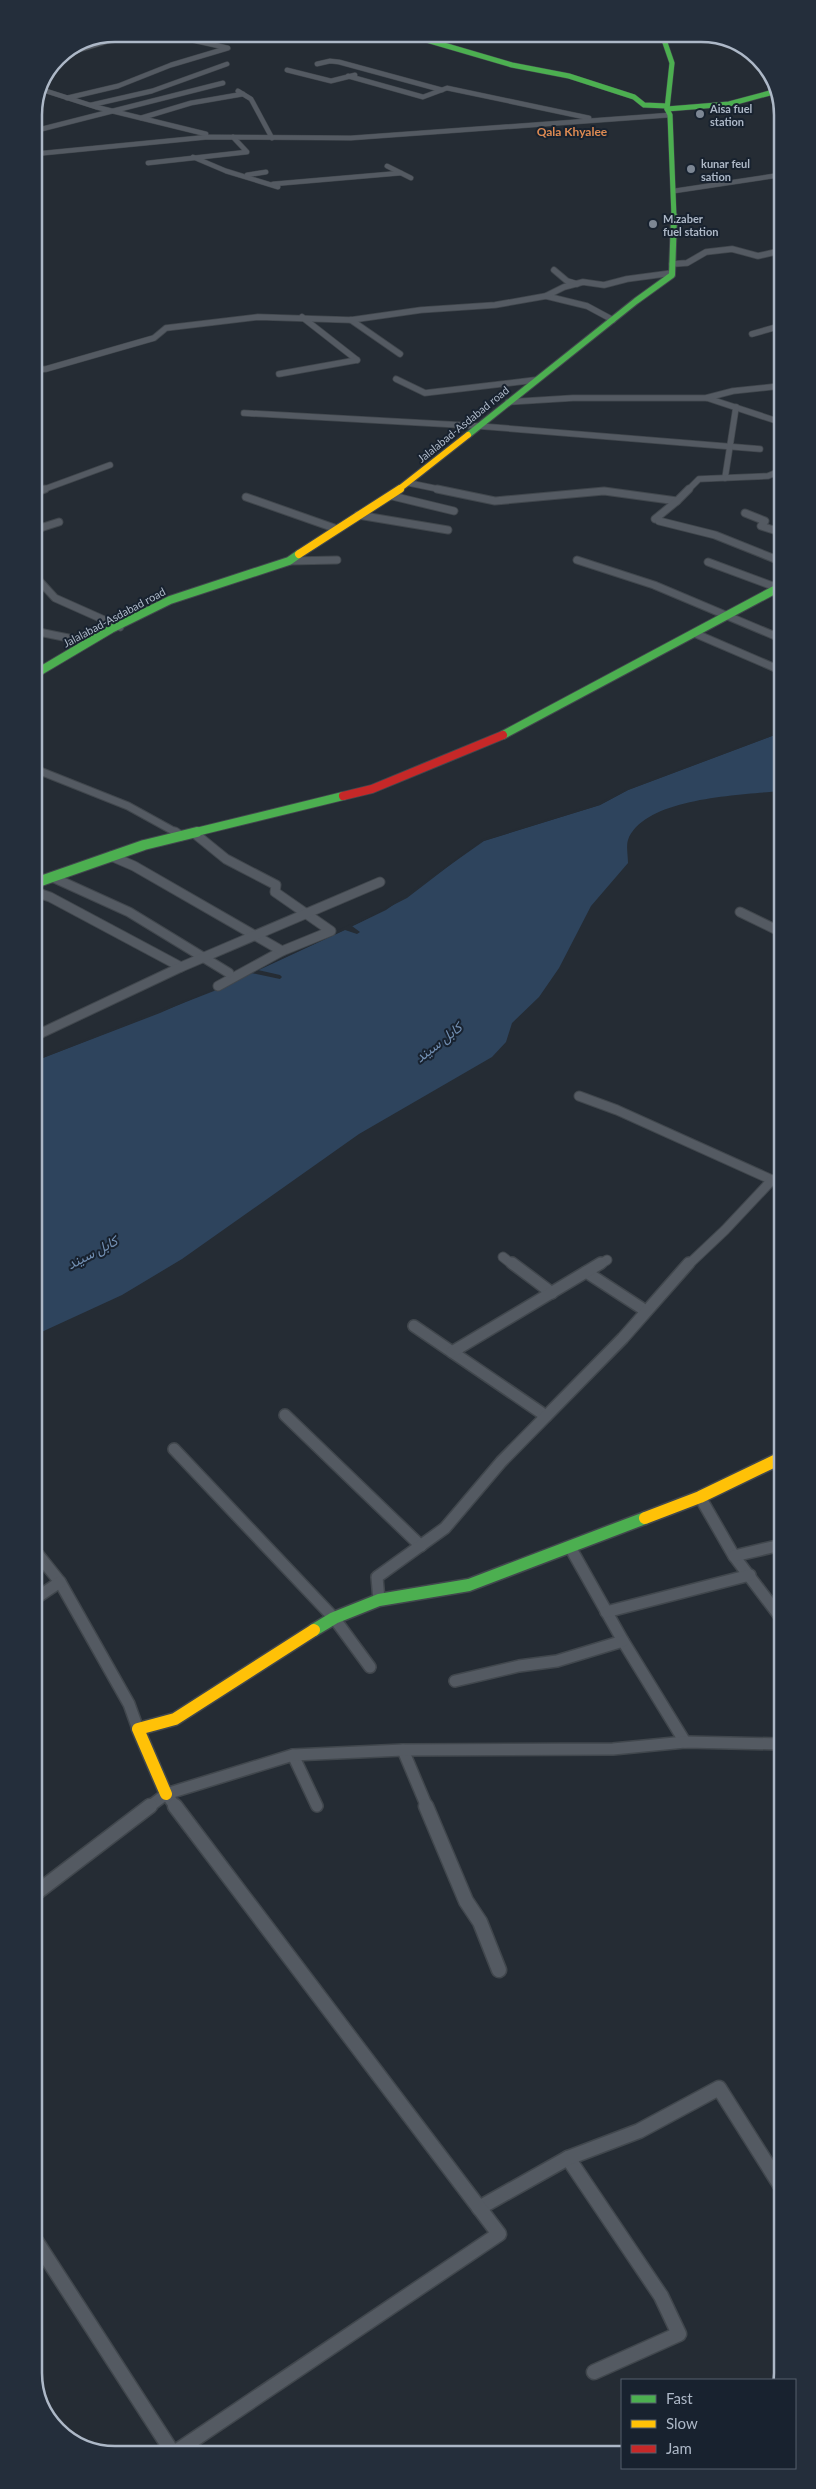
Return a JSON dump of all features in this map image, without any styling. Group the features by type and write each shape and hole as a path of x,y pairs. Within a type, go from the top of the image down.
{"main road":[{"path":"436,43 512,64 569,76 634,97 644,105 668,110 729,104 770,93"},
{"path":"666,43 672,54 674,65 668,110 674,191 672,268"},
{"name":"Jalalabad-Asdabad road","path":"42,669 88,642 190,592 289,561 337,528 392,496 535,380 672,275 672,268"},
{"path":"42,881 144,845 372,789 515,730 774,590"},
{"path":"166,1794 138,1729 175,1719 334,1618 379,1600 469,1585 700,1498 774,1461"}],"street":[{"path":"67,98 118,86 171,65 228,48 201,42"},
{"path":"317,64 330,61 339,62 442,90"},
{"path":"90,105 152,91 227,64"},
{"path":"287,70 331,81 368,71"},
{"path":"348,76 423,97 447,88 600,120"},
{"path":"42,129 223,83"},
{"path":"236,90 251,99 272,138"},
{"path":"47,91 115,112 217,137"},
{"path":"140,118 191,103 243,94"},
{"path":"42,153 217,137 373,137 600,120 668,110"},
{"path":"148,162 248,152 233,137"},
{"path":"192,157 282,189"},
{"path":"387,166 411,178"},
{"path":"243,176 266,172"},
{"path":"272,184 401,173"},
{"path":"674,191 744,182 774,175"},
{"path":"42,369 154,338 166,328 258,317 351,320 421,310 495,305 546,296 586,282 604,285 672,268 687,263 706,252 732,249 761,256 774,253"},
{"path":"554,270 567,281 577,284"},
{"path":"546,296 587,306 613,320"},
{"path":"279,374 358,360 302,317"},
{"path":"351,320 400,354"},
{"path":"752,334 774,328"},
{"path":"396,379 423,393 535,380"},
{"path":"508,402 573,398 706,398 733,391 774,387"},
{"path":"706,398 774,420"},
{"path":"725,478 736,407"},
{"path":"244,413 478,426 760,449"},
{"path":"42,490 110,465"},
{"path":"774,474 768,476 699,479 657,520 715,535 717,540 774,560"},
{"path":"409,483 495,500 604,491 677,501"},
{"path":"392,496 454,511"},
{"path":"246,497 337,528"},
{"path":"745,513 765,522 761,526 774,530"},
{"path":"358,515 448,530"},
{"path":"42,527 59,522"},
{"path":"289,561 337,560"},
{"path":"577,560 619,572 774,635"},
{"path":"708,562 774,585"},
{"path":"42,581 47,593 68,605 120,627"},
{"path":"42,633 88,642"},
{"path":"694,633 774,667"},
{"path":"42,771 106,794 144,813 181,836"},
{"path":"194,834 226,859 276,885 275,892 331,932 282,951 218,986"},
{"path":"111,856 134,866 198,905 256,934 282,951"},
{"path":"52,877 129,912 205,956 229,973"},
{"path":"42,1033 205,956 380,882"},
{"path":"42,895 181,967"},
{"path":"740,912 774,929"},
{"path":"579,1096 617,1110 774,1181"},
{"path":"379,1600 377,1577 445,1528 501,1462 623,1338 678,1274 774,1184"},
{"path":"504,1257 552,1293"},
{"path":"452,1352 607,1260"},
{"path":"586,1272 646,1311"},
{"path":"414,1326 546,1416"},
{"path":"285,1415 421,1546"},
{"path":"174,1449 334,1618 370,1667"},
{"path":"700,1498 734,1556 774,1608"},
{"path":"570,1547 623,1641 685,1742"},
{"path":"734,1556 774,1547"},
{"path":"42,1560 60,1582 129,1704 138,1729"},
{"path":"606,1612 750,1575"},
{"path":"42,1594 60,1582"},
{"path":"455,1681 519,1666 557,1660 623,1641"},
{"path":"42,1888 166,1794 293,1755 403,1750 566,1750 685,1742 774,1744"},
{"path":"403,1750 466,1901 480,1922 499,1970"},
{"path":"293,1755 317,1806"},
{"path":"166,1794 499,2234 184,2446"},
{"path":"479,2208 568,2158 639,2131 719,2088 774,2174"},
{"path":"568,2158 661,2296 679,2334 594,2372"},
{"path":"42,2250 167,2446"}],"water":[{"name":"کابل سيند","path":"774,735 774,792 696,801 653,815 638,826 628,840 628,863 591,906 559,968 539,997 512,1023 506,1042 492,1057 359,1134 182,1259 122,1295 42,1332 42,1058 214,991 386,910 484,841 600,805 628,790"}],"pier":[{"path":"774,733 774,735 628,790 600,805 480,842 407,898 352,926 360,932 357,934 345,930 258,970 280,975 282,977 280,979 251,973 160,1013 42,1058 42,1056 208,991 385,908 405,896 483,839 599,803 628,788"}],"traffic: fast":[{"path":"435,43 512,65 569,76 634,97 644,105 667,106"},
{"path":"468,435 636,301 672,275 675,204 670,115 667,109 672,63 665,43"},
{"path":"667,109 729,104 770,93"},
{"path":"42,670 91,640 150,609 202,588 289,561 299,554"},
{"path":"503,735 774,590"},
{"path":"42,881 144,845 343,796"},
{"path":"314,1630 334,1618 379,1600 469,1585 645,1518"}],"traffic: slow":[{"path":"299,554 403,487 468,435"},
{"path":"645,1518 700,1497 774,1461"},
{"path":"166,1794 138,1729 175,1719 314,1630"}],"traffic: jam":[{"path":"343,796 372,789 503,735"}],"place":[{"name":"Aisa fuel station","path":"700,114"},
{"name":"kunar feul sation","path":"691,169"},
{"name":"M.zaber fuel station","path":"653,224"}],"district":[{"name":"Qala Khyalee","path":"572,131"}]}
